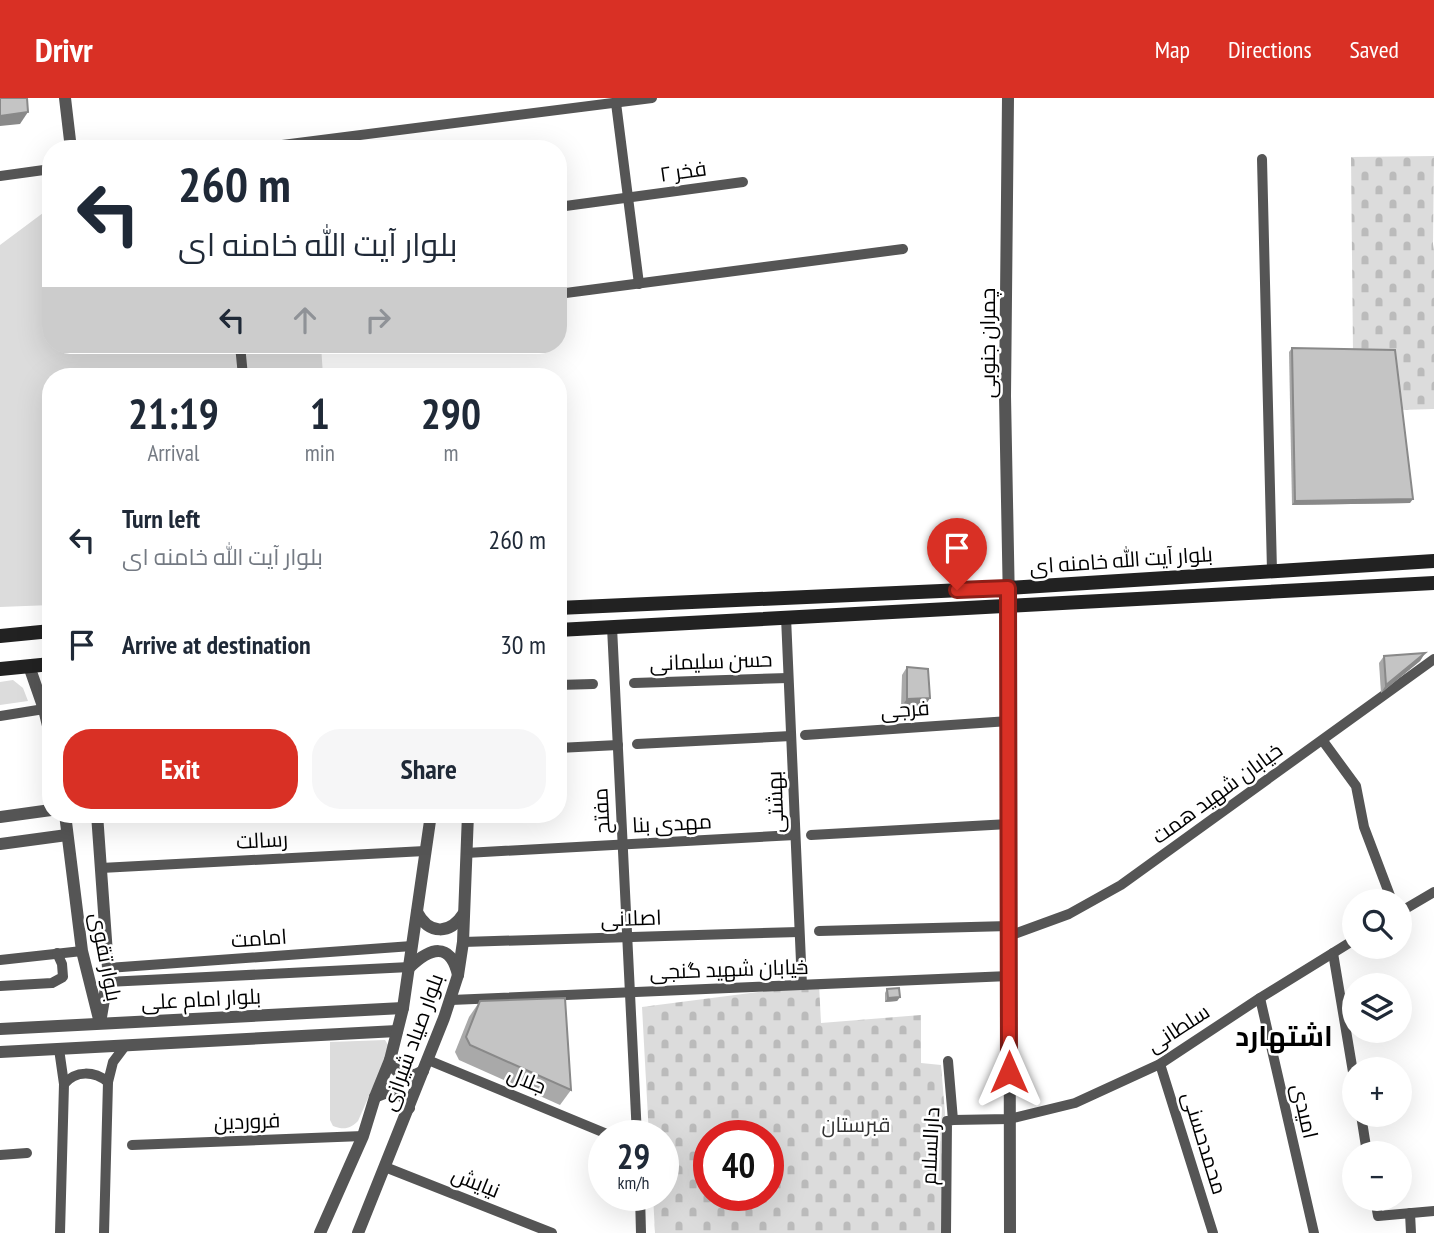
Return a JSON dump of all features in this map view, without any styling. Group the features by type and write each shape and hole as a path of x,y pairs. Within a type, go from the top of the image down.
{"main road":[{"name":"بلوار آیت الله خامنه ای","path":"567,608 1008,588 1434,561"},
{"name":"بلوار آیت الله خامنه ای","path":"567,630 1434,583"},
{"path":"0,636 42,632"},
{"path":"0,668 42,665"}],"street":[{"path":"65,98 70,140"},
{"path":"322,140 652,98"},
{"name":"چمران جنوبی","path":"1008,98 1005,396 1009,605 1010,1233"},
{"path":"616,103 639,284"},
{"path":"1262,159 1272,572"},
{"path":"0,176 42,170"},
{"name":"فخر ۲","path":"567,206 743,182"},
{"path":"567,293 903,249"},
{"name":"بهشتی","path":"786,617 802,985"},
{"name":"مفتح","path":"612,627 636,1120"},
{"name":"خیابان شهید همت","path":"1009,931 1069,914 1121,885 1434,659"},
{"path":"29,666 42,699"},
{"name":"حسن سلیمانی","path":"634,683 789,678"},
{"path":"567,685 593,684"},
{"path":"0,716 42,712"},
{"name":"فرجی","path":"804,735 1009,721"},
{"path":"637,744 791,736"},
{"path":"1324,741 1356,786 1364,827 1387,889"},
{"path":"567,748 618,745"},
{"path":"0,817 42,811"},
{"name":"بلوار تقوی","path":"66,823 82,951 100,1024"},
{"name":"بلوار تقوی","path":"98,823 108,968 100,1024"},
{"name":"بلوار صیاد شیرازی","path":"320,1233 363,1136 390,1060 410,967 430,823"},
{"name":"بلوار صیاد شیرازی","path":"358,1233 451,1000 458,975 463,942 468,823"},
{"path":"811,835 1009,824"},
{"path":"0,844 67,835"},
{"name":"مهدی بنا","path":"466,853 795,835"},
{"name":"رسالت","path":"101,868 425,851"},
{"path":"1412,905 1434,892"},
{"path":"417,912 422,921 440,930 450,928 464,913"},
{"path":"818,931 1009,931"},
{"name":"اصلانی","path":"463,942 799,932"},
{"name":"امامت","path":"108,968 412,946"},
{"name":"سلطانی","path":"953,1121 1009,1119 1074,1104 1160,1064 1342,947"},
{"path":"0,960 82,951"},
{"path":"410,967 428,953 439,951 449,955 455,962 458,975"},
{"path":"0,986 52,984 63,977 62,964 57,953"},
{"path":"1333,953 1350,1057"},
{"name":"امامت","path":"107,982 410,967"},
{"name":"خیابان شهید گنجی","path":"451,1000 1009,976"},
{"name":"امیدی","path":"1260,998 1314,1233"},
{"name":"بلوار امام علی","path":"0,1029 403,1008"},
{"name":"بلوار امام علی","path":"0,1052 397,1031"},
{"path":"104,1233 108,1082 113,1062 125,1046"},
{"path":"60,1049 64,1084 60,1233"},
{"path":"390,1060 392,1067 403,1075 417,1075 425,1066"},
{"name":"دارالسلام","path":"946,1233 947,1121 953,1121 948,1061"},
{"name":"محمدحسنی","path":"1160,1064 1213,1233"},
{"name":"جلال","path":"425,1066 588,1127"},
{"path":"64,1084 78,1074 91,1073 108,1082"},
{"path":"375,1097 390,1092 399,1093 406,1098 409,1108"},
{"name":"فروردین","path":"132,1145 363,1136"},
{"path":"0,1155 27,1153"},
{"name":"نیایش","path":"385,1167 552,1233"},
{"path":"640,1211 641,1233"},
{"path":"1377,1211 1378,1216 1434,1211"},
{"path":"1410,1213 1411,1233"}],"green space":[{"path":"1434,156 1434,409 1399,410 1353,352 1351,157"},
{"path":"42,214 42,354 322,354 322,368 42,368 42,605 0,607 0,245"},
{"path":"13,680 23,688 28,701 0,705 0,682"},
{"name":"قبرستان","path":"819,984 821,1023 921,1015 921,1063 941,1065 945,1113 941,1233 655,1233 654,1211 679,1211 679,1120 648,1120 642,1007"},
{"path":"385,1040 390,1048 358,1121 347,1128 333,1126 330,1120 330,1042"}],"building":[{"path":"0,98 27,98 28,112 0,116"},
{"path":"1292,348 1395,350 1413,499 1295,501"},
{"path":"1425,653 1386,685 1384,656"},
{"path":"907,667 928,669 930,698 907,699"},
{"path":"899,988 900,997 888,998 887,989"},
{"path":"565,998 571,1090 470,1045 466,1037 480,1001"}],"district":[{"name":"اشتهارد","path":"1284,1035"}],"route":[{"path":"957,590 1008,588 1009,1072"}]}
